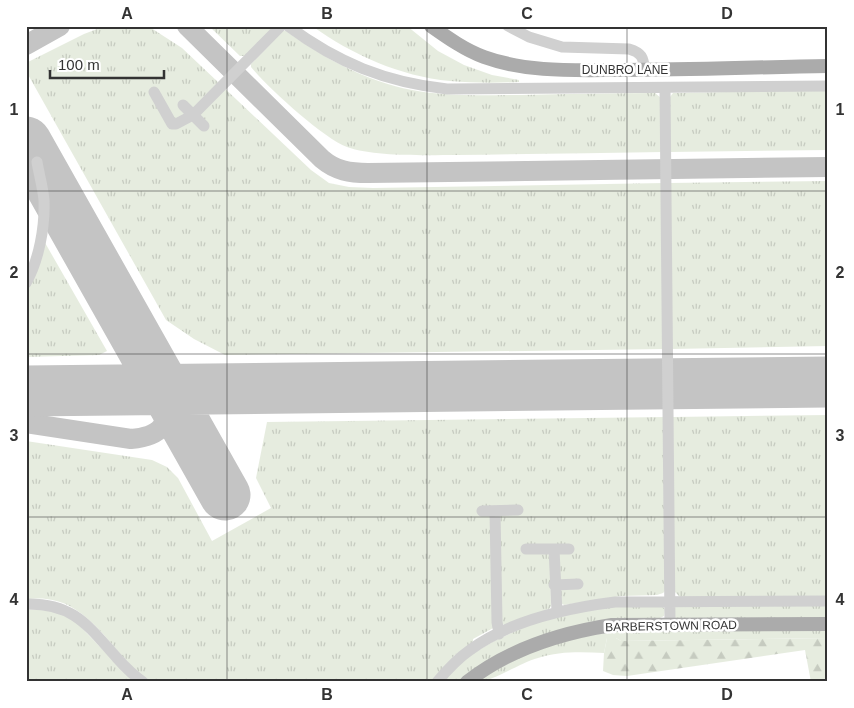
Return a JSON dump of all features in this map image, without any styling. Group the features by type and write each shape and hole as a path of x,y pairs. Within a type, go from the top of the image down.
{"main road":[{"name":"DUNBRO LANE","path":"431,26 451,41 483,57 512,65 541,69 645,70 828,66"},
{"name":"BARBERSTOWN ROAD","path":"467,682 494,663 551,638 612,625 828,624"}],"lane":[{"path":"154,92 172,124 176,124 194,115 281,26"},
{"path":"288,26 331,55 358,68 388,79 417,86 472,90 828,86"},
{"path":"508,26 529,37 562,47 629,49 643,56 645,70"},
{"path":"665,88 670,624"},
{"path":"183,105 204,126"},
{"path":"26,283 30,276 41,239 44,200 37,162"},
{"path":"482,511 518,510"},
{"path":"494,511 497,622 499,634"},
{"path":"526,549 569,548"},
{"path":"554,549 556,612"},
{"path":"554,585 578,584"},
{"path":"437,682 458,658 472,648 526,622 556,612 615,602 828,601"},
{"path":"26,604 39,603 56,606 73,614 90,628 130,672 143,682"}],"green space":[{"path":"105,26 148,26 182,48 311,170 329,183 349,187 373,188 664,183 665,349 225,355 194,339 166,320 26,71 26,63 84,34"},
{"path":"209,26 269,26 271,30 246,56 240,56"},
{"path":"312,26 407,26 438,51 464,65 492,75 519,80 519,82 459,82 413,74 360,55"},
{"path":"283,31 286,31 330,59 361,74 378,81 412,90 439,94 467,95 655,93 661,98 663,152 416,155 386,154 347,147 324,134 296,112 251,67 251,64"},
{"path":"828,90 828,150 670,152 670,97 673,93"},
{"path":"828,181 828,346 672,349 669,183"},
{"path":"44,241 107,351 99,355 26,357 26,295 38,266"},
{"path":"828,415 828,597 680,597 674,591 673,417"},
{"path":"666,417 666,590 657,595 622,596 564,605 561,603 559,555 541,551 550,555 551,606 549,609 505,625 502,624 490,514 495,627 473,639 473,643 455,655 430,682 151,682 137,672 100,630 81,613 59,601 26,599 26,441 152,460 167,467 178,478 212,541 271,508 256,478 267,422"},
{"path":"828,605 828,620 683,621 674,618 675,606"},
{"path":"610,607 663,607 665,609 664,616 658,619 616,621 476,669 460,682 441,682 467,657 496,640 529,625 557,616"},
{"path":"26,609 56,611 76,622 134,682 26,682"},
{"path":"828,630 828,638 621,641 616,638 607,638 604,653 571,652 554,654 531,660 490,679 476,682 533,651 575,638 611,632"},
{"path":"607,638 616,638 621,641 828,638 828,682 811,682 805,650 627,676 613,675 603,671"}],"taxiway":[{"path":"26,45 60,26"},
{"path":"187,26 322,159 344,170 368,173 828,167"},
{"path":"775,382 828,373"},
{"path":"26,423 131,439 142,437 157,432 162,427 167,414 168,394"}],"runway":[{"path":"26,142 225,495"},
{"path":"26,391 828,382"}]}
